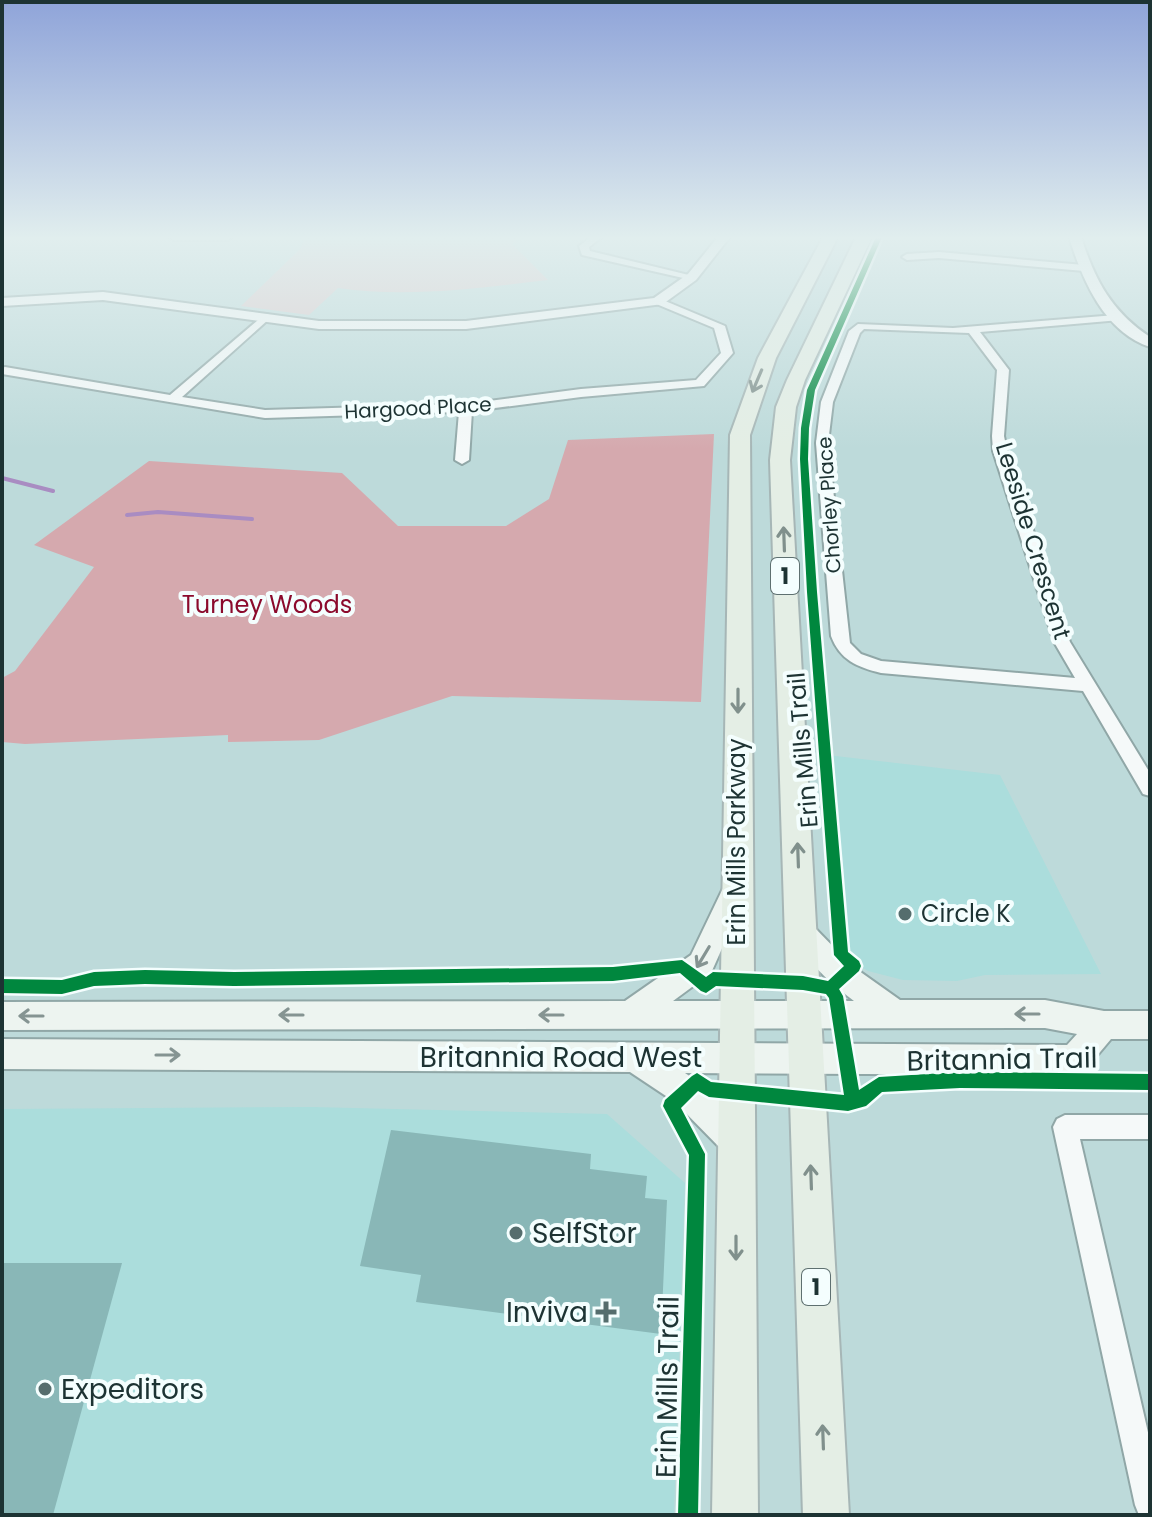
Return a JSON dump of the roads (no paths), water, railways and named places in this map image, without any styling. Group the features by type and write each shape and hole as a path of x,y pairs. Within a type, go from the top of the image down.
{"main road":[{"name":"Erin Mills Parkway","path":"735,1515 740,435 748,400 793,308"},
{"name":"1","path":"826,1515 780,460 786,407 830,308"},
{"path":"629,1015 701,964 737,887"},
{"path":"801,933 842,975 895,1014"},
{"name":"Britannia Road West","path":"2,1016 1045,1014 1104,1025 1150,1025"},
{"name":"Britannia Road West","path":"2,1054 1074,1060 1104,1025"},
{"path":"633,1057 686,1091 736,1142"}],"street":[{"path":"200,308 349,327 466,325 604,308"},
{"name":"Hargood Place","path":"5,371 265,414 466,408 581,393 700,383 727,353 719,326 675,308"},
{"path":"1107,308 1150,343"},
{"path":"174,397 265,317"},
{"name":"Chorley Place","path":"1087,685 881,667 859,661 843,650 839,636 822,443 827,402 835,378 855,331 862,326 972,330 1116,318"},
{"name":"Leeside Crescent","path":"972,330 1003,370 998,436 1000,451 1062,642 1150,789"},
{"path":"462,460 466,408"},
{"path":"1150,1127 1065,1127 1150,1505"}],"waterway":[{"path":"2,478 53,491"},
{"path":"127,515 158,512 252,519"}],"place":[{"name":"Circle K","path":"905,914"},
{"name":"SelfStor","path":"516,1233"},
{"name":"Inviva","path":"606,1312"},
{"name":"Expeditors","path":"45,1389"}],"park label":[{"name":"Turney Woods","path":"267,605"}]}
